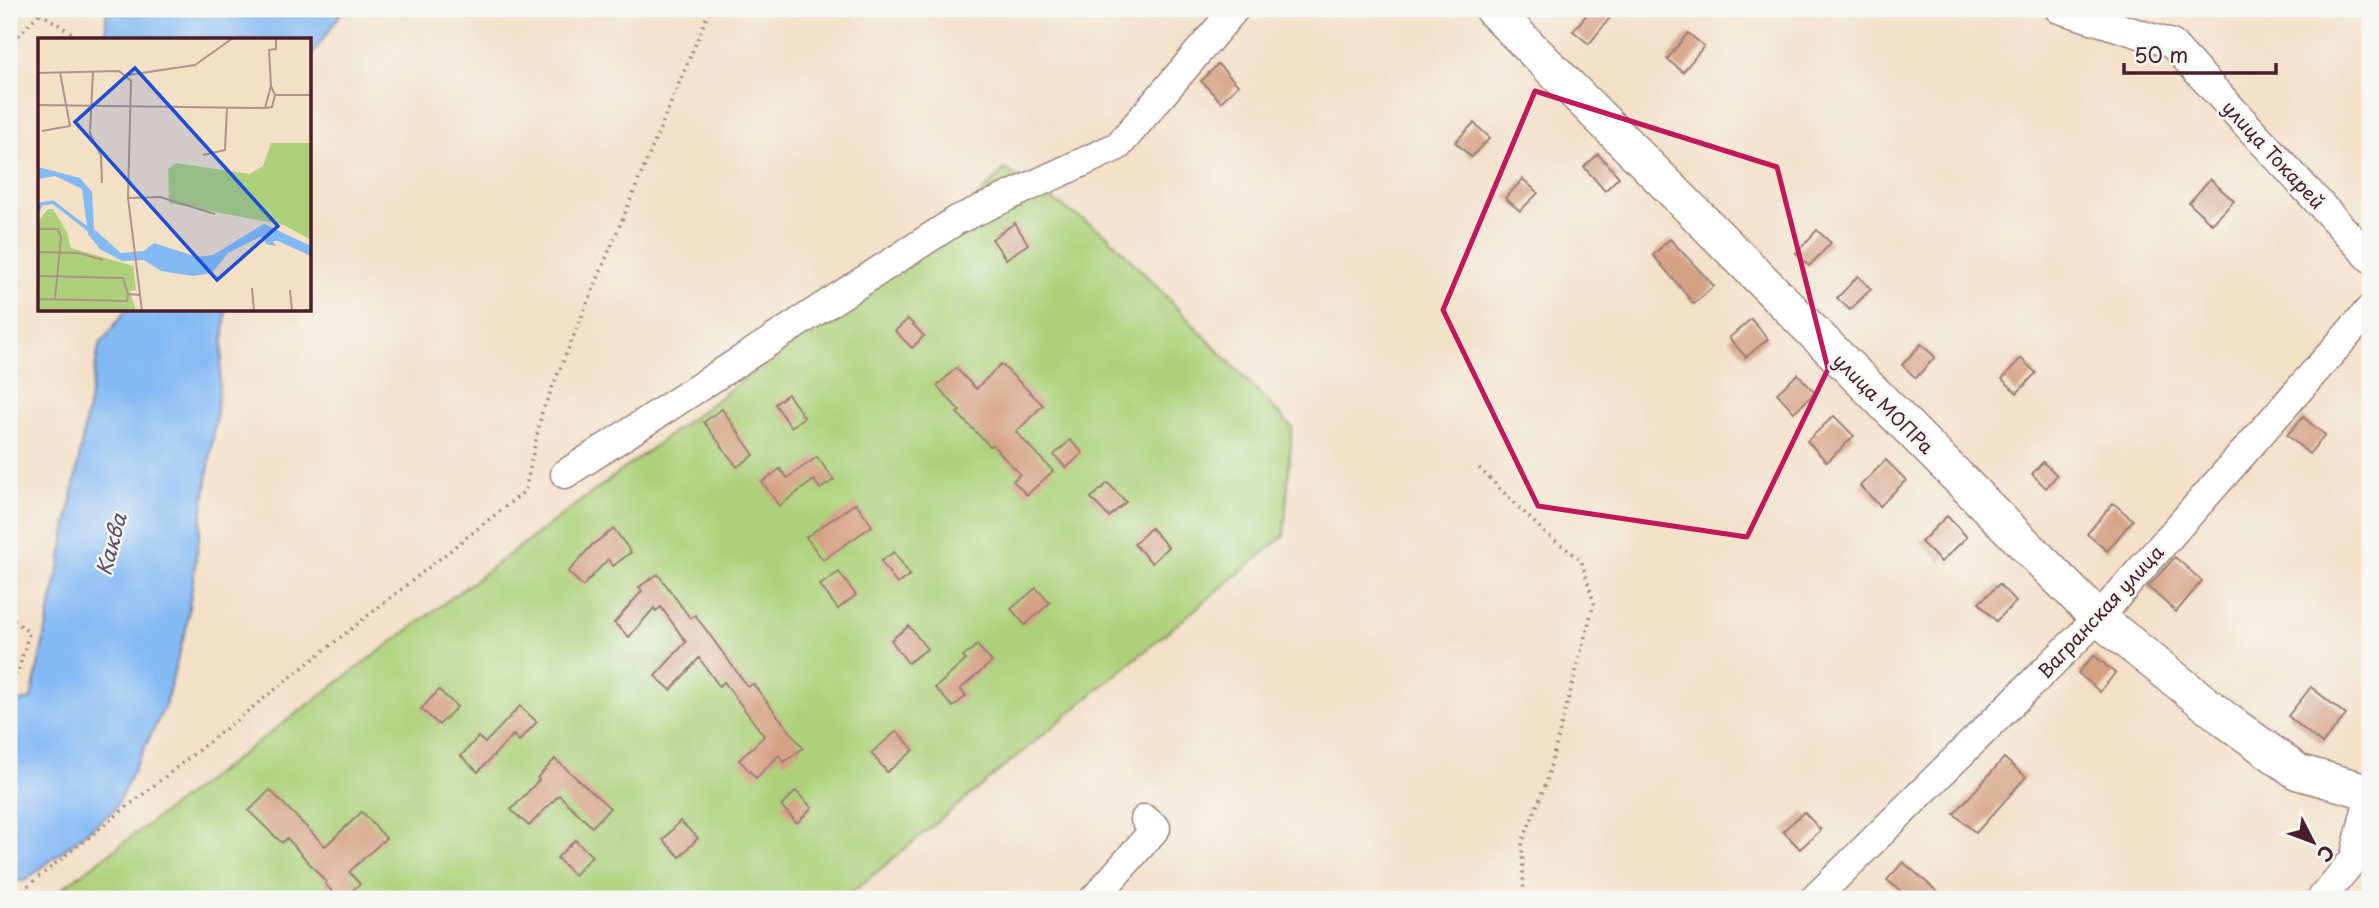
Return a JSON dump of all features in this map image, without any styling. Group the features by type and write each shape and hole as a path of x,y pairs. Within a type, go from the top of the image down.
{"main road":[{"name":"улица МОПРа","path":"1492,9 2098,618 2226,720 2298,772 2370,792"}],"street":[{"path":"565,474 957,220 1118,146 1235,9"},
{"name":"улица Токарей","path":"2059,9 2172,44 2370,258"},
{"name":"Вагранская улица","path":"1814,899 2098,618 2370,309"},
{"path":"2321,899 2354,859 2370,792"},
{"path":"1094,899 1156,828 1145,820"}],"path":[{"path":"12,899 525,491 542,412 710,9"},
{"path":"9,46 41,11 75,35"},
{"path":"1479,468 1544,532 1581,560 1594,603 1546,783 1522,843 1524,899"},
{"path":"9,615 29,633 17,676"}],"highlighted area":[{"path":"1535,91 1777,167 1828,369 1747,537 1538,506 1443,310"}],"green space":[{"path":"1005,169 1107,235 1292,427 1284,536 844,899 48,899 957,220"}],"water":[{"path":"106,9 344,9 312,55 312,38 106,38"},
{"name":"Каква","path":"124,312 226,312 217,409 186,629 164,708 114,810 26,880 9,883 9,704 31,699 60,564 99,346"}],"building":[{"path":"1591,9 1599,9 1610,18 1589,44 1573,31"},
{"path":"1688,33 1704,46 1683,72 1667,59"},
{"path":"1218,64 1238,85 1221,102 1201,81"},
{"path":"1474,123 1490,138 1471,157 1455,142"},
{"path":"1598,154 1619,177 1605,191 1584,167"},
{"path":"1523,179 1538,193 1520,211 1505,198"},
{"path":"2210,179 2234,201 2212,224 2189,203"},
{"path":"1015,223 1028,244 1006,259 992,239"},
{"path":"1817,230 1831,243 1809,266 1796,253"},
{"path":"1670,239 1714,286 1694,304 1653,255"},
{"path":"1858,276 1871,289 1850,310 1837,298"},
{"path":"908,319 924,336 912,348 895,331"},
{"path":"1751,319 1768,339 1746,357 1729,338"},
{"path":"1921,344 1935,357 1916,378 1902,365"},
{"path":"2021,358 2036,373 2017,393 2002,379"},
{"path":"1001,364 1043,405 1016,432 1053,471 1027,495 1013,481 1020,474 957,413 960,411 937,386 956,368 976,389"},
{"path":"1798,374 1815,393 1794,412 1777,393"},
{"path":"788,394 804,417 791,427 775,404"},
{"path":"722,409 754,455 737,467 704,422"},
{"path":"1834,416 1854,436 1827,462 1807,441"},
{"path":"2303,417 2325,435 2309,454 2287,435"},
{"path":"1070,440 1083,453 1066,468 1054,455"},
{"path":"817,457 834,480 820,489 814,480 779,506 762,482 780,469 787,478"},
{"path":"1886,460 1906,480 1880,506 1860,486"},
{"path":"2043,462 2057,475 2046,488 2032,474"},
{"path":"1108,483 1126,502 1109,517 1091,498"},
{"path":"856,503 872,526 823,560 806,537"},
{"path":"2113,503 2133,520 2107,551 2087,534"},
{"path":"1947,516 1967,537 1941,562 1921,542"},
{"path":"1151,528 1168,547 1152,563 1134,544"},
{"path":"614,529 631,552 613,566 608,559 583,586 568,572 592,545"},
{"path":"894,552 910,575 897,584 881,561"},
{"path":"2175,557 2202,581 2176,612 2148,587"},
{"path":"839,572 856,595 838,609 820,585"},
{"path":"658,574 690,618 695,615 748,687 753,684 803,748 784,762 779,755 756,778 739,760 764,736 724,682 719,686 699,658 671,690 655,676 686,642 661,607 656,611 654,608 629,637 614,623 642,591 639,587"},
{"path":"1999,584 2016,602 1996,621 1979,603"},
{"path":"1036,588 1050,603 1025,625 1011,609"},
{"path":"909,626 927,649 908,663 891,640"},
{"path":"977,645 992,662 960,689 966,696 953,707 935,688 966,660 963,657"},
{"path":"2094,655 2115,673 2100,692 2078,673"},
{"path":"2311,687 2346,715 2322,744 2288,716"},
{"path":"439,690 457,707 439,725 421,709"},
{"path":"520,706 537,722 519,741 513,735 478,772 461,756 478,737 485,743"},
{"path":"897,731 914,750 887,772 871,753"},
{"path":"2004,758 2026,777 1976,833 1954,814"},
{"path":"555,759 610,808 592,827 559,795 529,826 511,810"},
{"path":"270,790 325,846 362,812 386,838 349,872 360,884 343,899 339,899 325,884 287,838 282,843 249,811"},
{"path":"796,791 812,808 797,823 781,806"},
{"path":"1804,812 1821,830 1800,849 1783,831"},
{"path":"680,821 698,838 680,857 663,840"},
{"path":"575,840 592,856 574,875 557,858"},
{"path":"1903,862 1946,899 1910,899 1887,880"}]}
